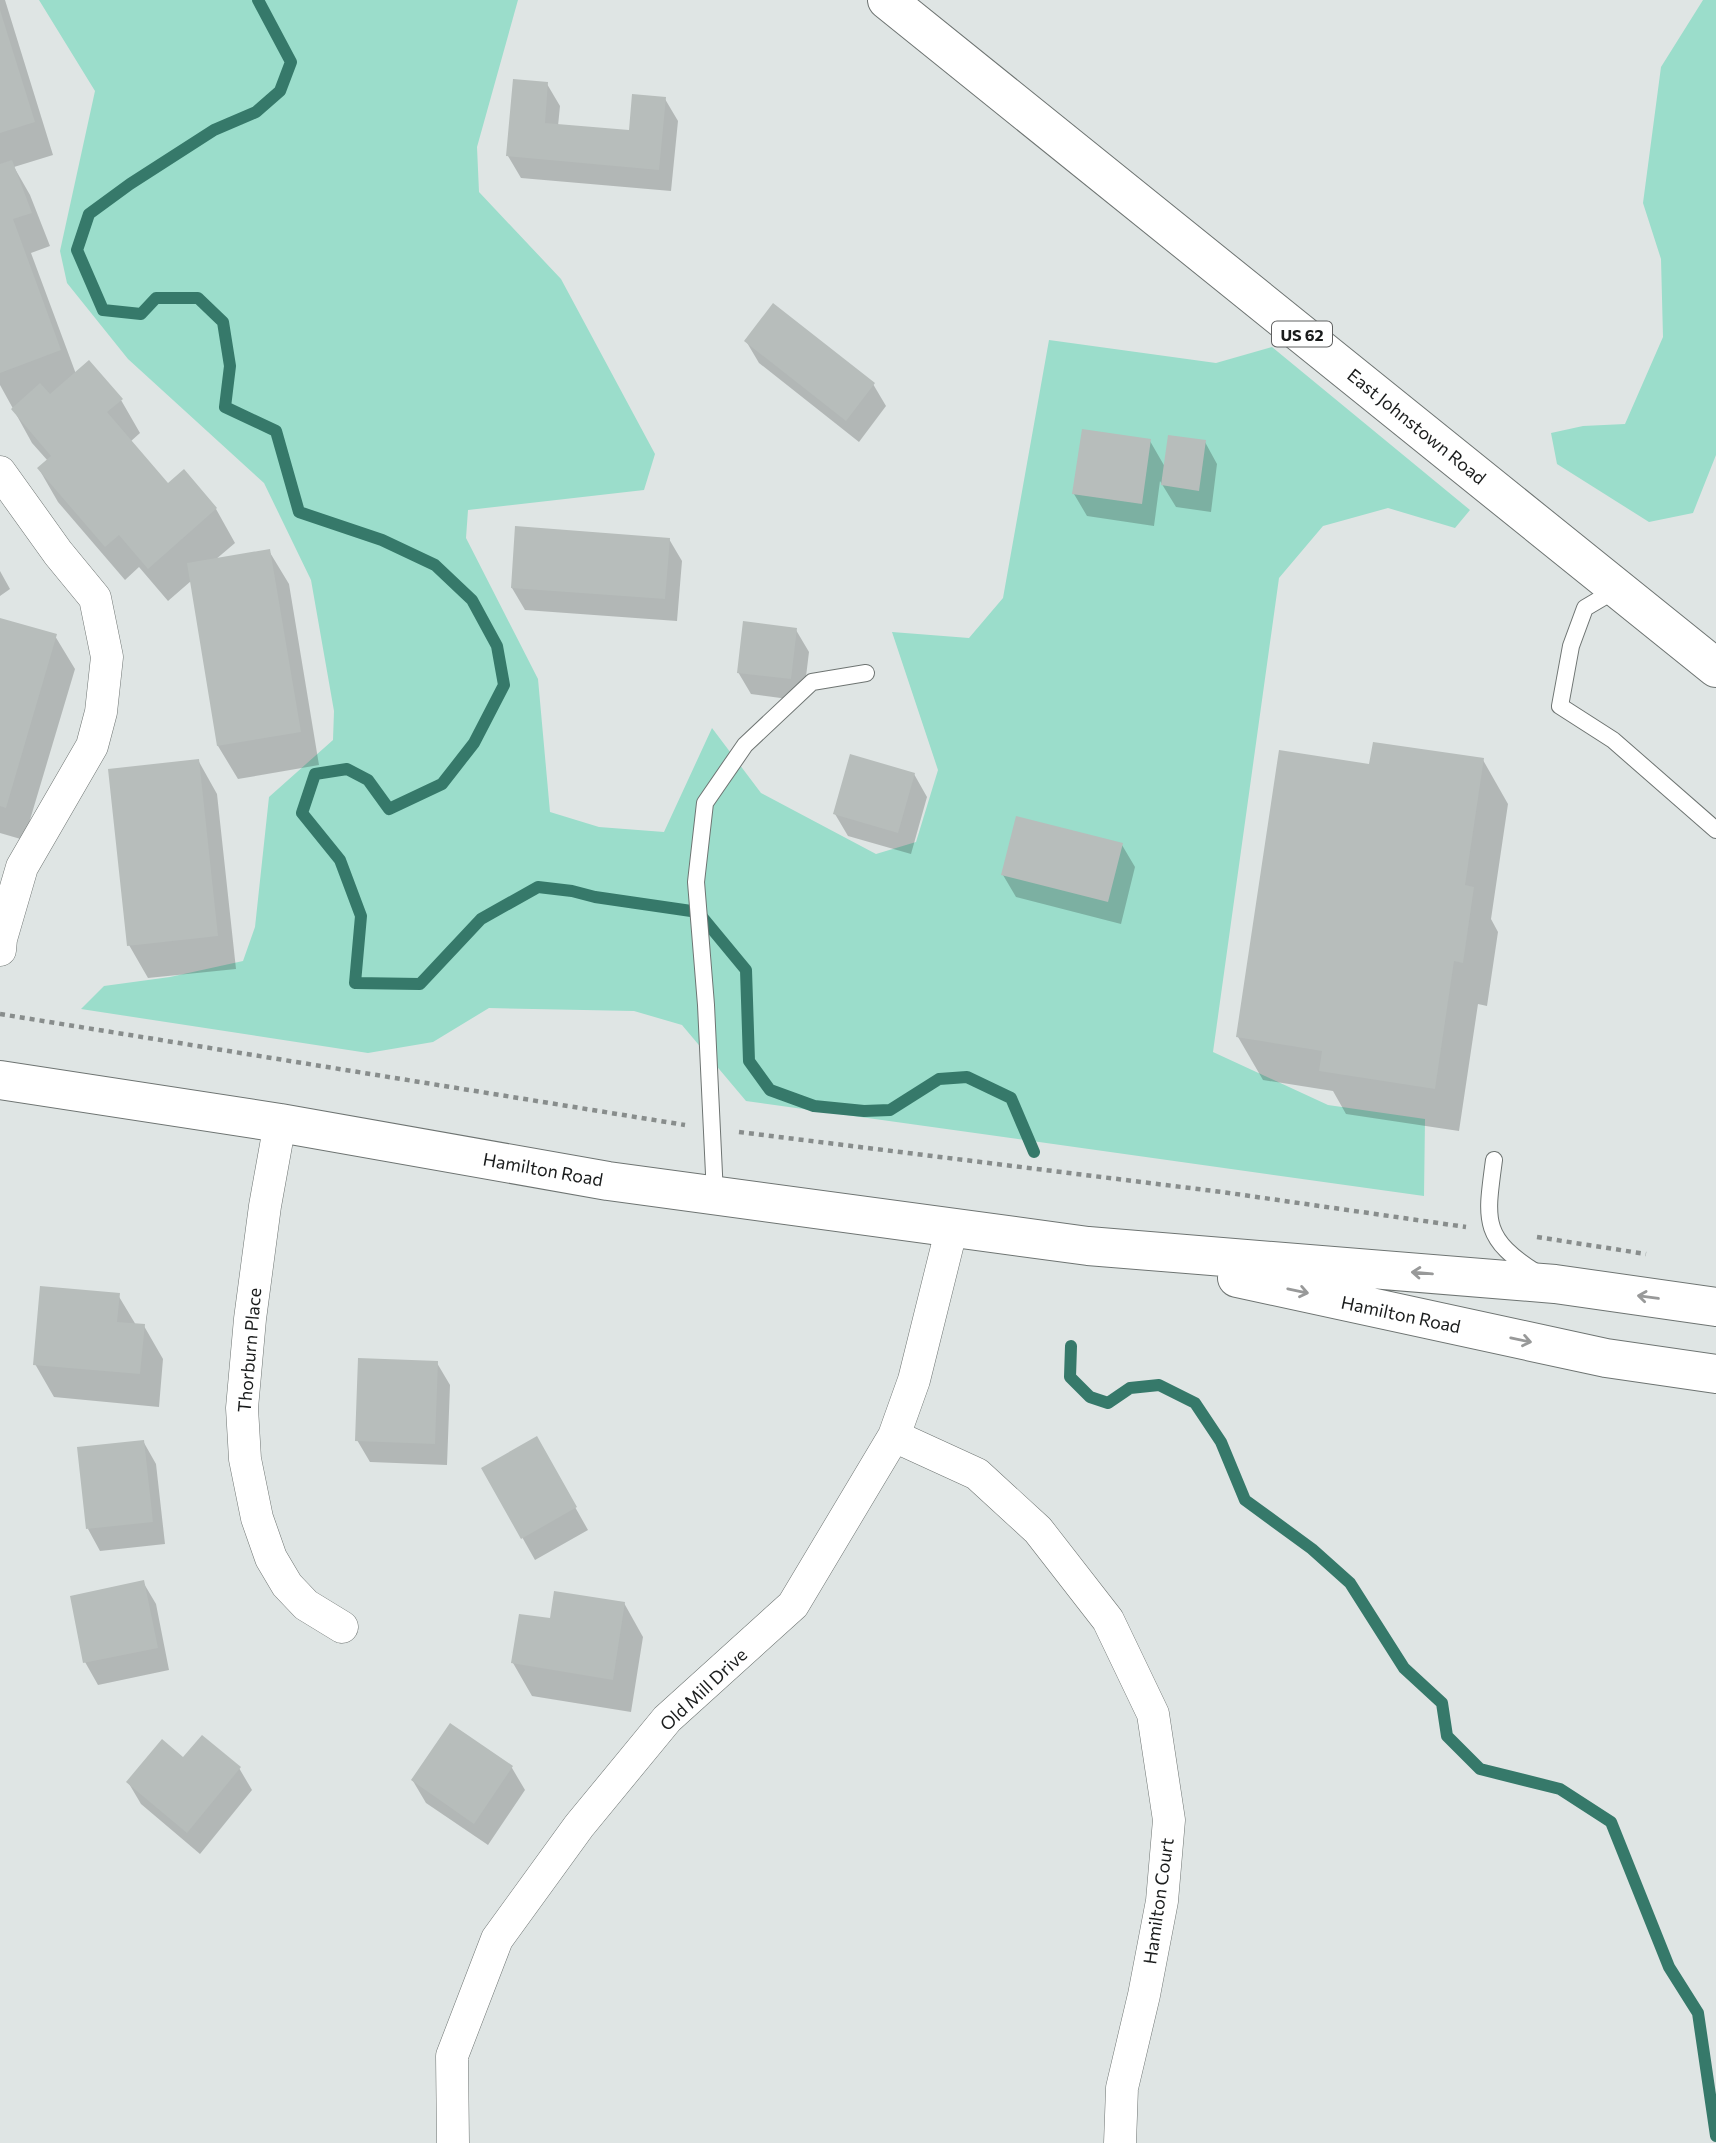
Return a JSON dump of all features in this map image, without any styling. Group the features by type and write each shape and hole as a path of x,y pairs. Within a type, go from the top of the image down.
{"main road":[{"name":"East Johnstown Road","path":"887,0 1627,595 1714,657"},
{"name":"Hamilton Road","path":"0,1080 280,1123 608,1181 1088,1245 1555,1284 1716,1307"},
{"name":"Hamilton Road","path":"1088,1245 1606,1358 1716,1374"}],"street":[{"path":"0,472 58,553 95,598 107,657 101,712 92,746 22,867 0,938 0,950"},
{"name":"Thorburn Place","path":"280,1123 265,1206 250,1319 242,1408 245,1459 257,1518 271,1558 287,1585 306,1605 342,1627"},
{"name":"Old Mill Drive","path":"453,2143 452,2056 498,1939 579,1826 667,1719 793,1605 894,1436 914,1380 952,1227"},
{"name":"Hamilton Court","path":"894,1436 976,1474 1038,1530 1108,1620 1153,1714 1169,1820 1162,1901 1122,2088 1120,2143"}],"lane":[{"path":"1627,595 1606,595 1585,608 1571,646 1560,706 1613,740 1716,830"},
{"path":"715,1195 706,1005 696,882 705,803 745,746 812,682 866,673"},
{"path":"1494,1160 1487,1208 1491,1230 1504,1248 1522,1264 1555,1284"}],"path":[{"path":"0,1014 627,1117 1091,1178 1222,1192 1650,1255"}],"green space":[{"path":"39,0 518,0 477,147 479,192 561,279 655,454 644,490 468,510 466,538 538,679 550,812 599,827 664,832 712,728 761,793 876,854 916,842 938,770 892,632 969,638 1003,598 1049,340 1216,363 1272,347 1470,510 1455,528 1388,508 1323,526 1279,578 1213,1052 1328,1105 1425,1119 1424,1196 746,1101 682,1025 634,1011 489,1008 433,1042 368,1053 81,1009 104,986 170,977 243,961 255,927 269,797 333,740 334,711 311,580 264,483 128,359 67,283 60,251 95,91"},
{"path":"1703,0 1716,0 1716,455 1693,513 1649,522 1557,464 1551,433 1583,426 1625,424 1663,337 1661,259 1643,203 1661,67"}],"building":[{"path":"0,10 35,122 0,133"},
{"path":"513,79 548,82 545,123 629,130 632,94 666,97 659,170 506,156"},
{"path":"12,160 32,213 13,219 61,350 0,373 0,164"},
{"path":"773,303 875,383 846,421 744,341"},
{"path":"89,360 123,399 107,412 168,483 184,469 217,508 148,569 119,535 105,547 37,468 51,456 11,409 40,383 50,394"},
{"path":"1082,429 1151,439 1142,504 1072,494"},
{"path":"1168,435 1206,440 1199,491 1161,485"},
{"path":"515,526 670,538 665,599 511,588"},
{"path":"270,549 301,732 217,746 187,563"},
{"path":"0,618 57,634 6,808 0,806"},
{"path":"743,621 797,628 791,679 737,673"},
{"path":"1373,742 1484,758 1465,885 1474,887 1463,963 1454,961 1435,1089 1319,1071 1322,1051 1236,1037 1279,750 1369,764"},
{"path":"850,754 915,773 898,833 833,814"},
{"path":"199,759 218,936 127,946 108,769"},
{"path":"1016,816 1123,843 1108,902 1001,875"},
{"path":"40,1286 120,1293 117,1322 145,1324 140,1374 33,1365"},
{"path":"358,1358 438,1361 435,1444 355,1441"},
{"path":"537,1436 577,1507 521,1539 481,1468"},
{"path":"144,1440 153,1522 86,1529 77,1447"},
{"path":"144,1580 158,1648 83,1663 70,1596"},
{"path":"554,1591 625,1602 613,1680 511,1663 519,1614 550,1618"},
{"path":"450,1723 513,1766 474,1824 411,1780"},
{"path":"202,1735 241,1767 187,1833 126,1782 162,1739 183,1757"}],"waterway":[{"path":"258,0 291,62 280,91 256,112 214,130 89,214 77,250 103,310 141,314 156,298 198,298 223,322 230,366 225,407 276,431 299,512 382,540 435,565 472,600 497,646 504,685 474,743 442,784 389,809 368,780 347,769 315,774 302,813 340,860 361,916 355,983 420,984 481,919 538,887 698,912 746,970 749,1061 770,1090 814,1106 864,1111 890,1110 939,1079 967,1077 1011,1098 1034,1152"},
{"path":"1071,1346 1070,1377 1090,1397 1108,1403 1130,1388 1159,1385 1195,1403 1221,1442 1245,1500 1312,1549 1350,1583 1404,1668 1442,1703 1447,1736 1480,1769 1560,1789 1611,1822 1669,1967 1698,2013 1716,2136"}]}
